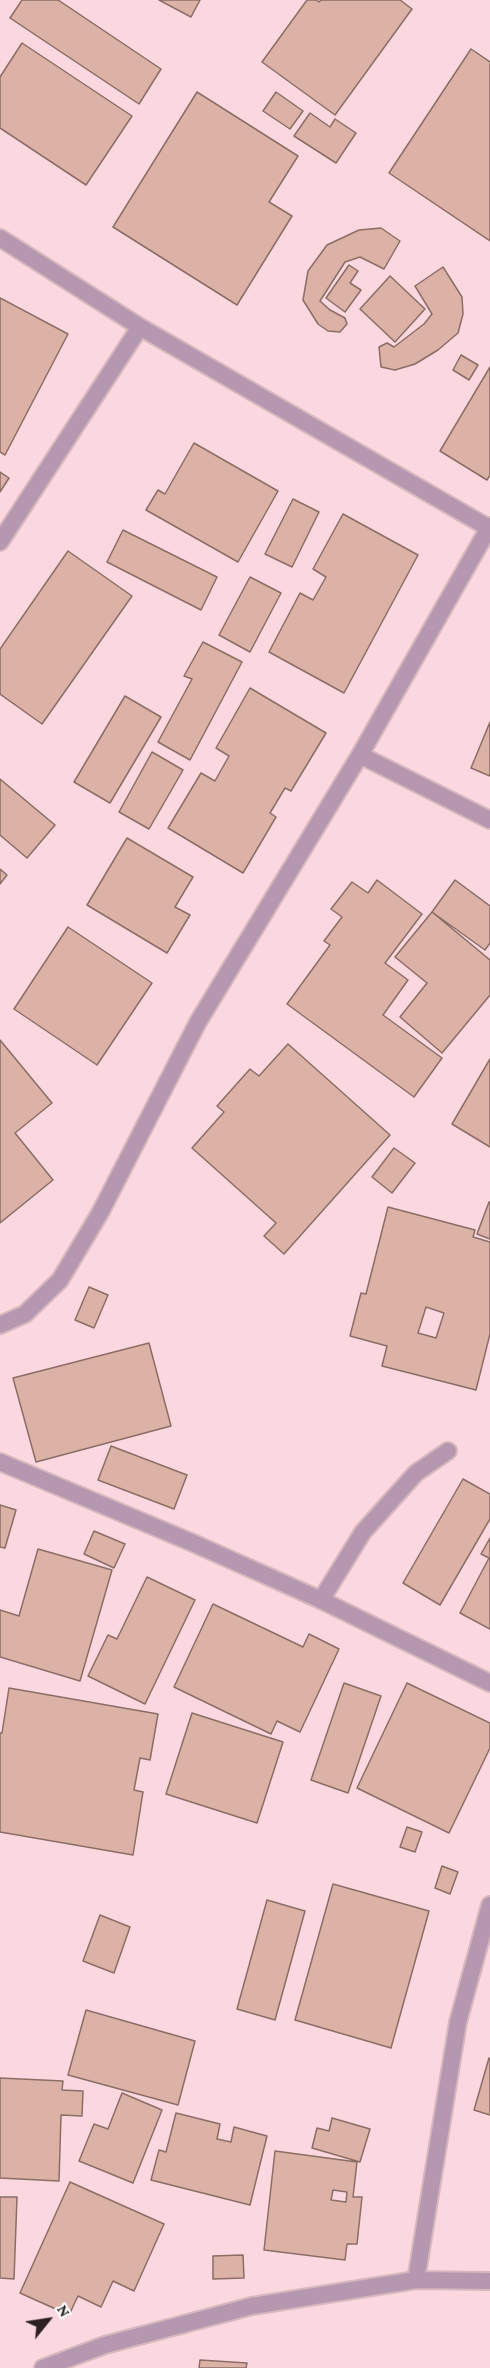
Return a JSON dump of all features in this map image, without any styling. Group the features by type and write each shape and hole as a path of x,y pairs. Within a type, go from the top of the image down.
{"street":[{"path":"0,238 140,327 489,527 360,755 198,1022 100,1213 60,1280 25,1314 0,1325"},
{"path":"0,542 140,327"},
{"path":"360,755 490,820"},
{"path":"321,1600 363,1532 416,1473 448,1451"},
{"path":"0,1462 194,1543 321,1600 490,1683"},
{"path":"416,2280 458,2022 490,1905"},
{"path":"43,2368 105,2345 252,2306 416,2280 490,2281"}],"building":[{"path":"22,0 58,0 161,69 139,104 10,18"},
{"path":"159,0 200,0 191,17"},
{"path":"307,0 319,2 321,0 400,0 412,9 335,115 262,62"},
{"path":"22,43 132,116 86,185 0,128 0,77"},
{"path":"471,49 490,62 490,241 389,173"},
{"path":"197,92 298,156 269,202 292,216 237,305 113,227"},
{"path":"276,92 303,111 290,129 263,111"},
{"path":"310,113 330,127 335,119 356,133 336,163 294,136"},
{"path":"381,228 400,241 384,269 360,257 345,262 320,301 330,310 345,318 347,324 340,332 328,331 318,324 303,300 308,271 327,245 359,230"},
{"path":"349,265 358,271 350,283 361,290 345,312 326,298"},
{"path":"443,267 462,297 463,314 458,333 438,350 415,364 395,370 381,367 379,347 387,343 394,347 424,324 432,314 415,286"},
{"path":"390,276 425,309 395,342 360,309"},
{"path":"0,298 68,334 5,455 0,452"},
{"path":"461,355 478,365 469,380 453,370"},
{"path":"490,367 490,475 487,480 440,451"},
{"path":"194,443 278,491 238,562 146,510 158,490 165,494"},
{"path":"0,472 9,478 0,492"},
{"path":"293,499 319,512 292,567 265,554"},
{"path":"343,514 418,555 344,693 269,652 300,593 313,600 326,577 313,569"},
{"path":"123,530 217,577 201,610 107,562"},
{"path":"68,551 132,596 42,724 0,694 0,649"},
{"path":"250,577 281,593 250,652 219,635"},
{"path":"203,642 242,662 190,760 158,742 192,679 184,676"},
{"path":"250,688 326,733 291,791 285,788 270,813 276,817 243,873 168,828 201,773 215,781 229,756 216,748"},
{"path":"125,696 161,717 110,803 74,782"},
{"path":"490,722 490,776 471,768"},
{"path":"152,752 183,770 149,829 119,812"},
{"path":"0,779 55,825 27,858 0,835"},
{"path":"127,838 193,877 175,907 190,915 167,953 87,905"},
{"path":"0,869 7,875 0,884"},
{"path":"377,880 422,914 385,963 408,980 383,1015 442,1058 414,1097 287,1004 330,945 324,941 342,917 331,909 352,882 368,893"},
{"path":"455,880 490,906 490,943 485,950 432,912"},
{"path":"432,912 490,960 490,995 442,1053 400,1017 427,983 395,957"},
{"path":"68,927 152,983 97,1065 14,1009"},
{"path":"0,1040 52,1103 15,1133 53,1180 0,1223"},
{"path":"288,1044 390,1135 284,1254 264,1236 276,1223 192,1148 224,1112 217,1106 250,1069 259,1076"},
{"path":"490,1059 490,1147 452,1124"},
{"path":"394,1148 415,1163 392,1193 372,1177"},
{"path":"490,1202 490,1239 477,1234"},
{"path":"388,1207 475,1230 473,1237 490,1242 490,1334 476,1390 382,1366 387,1346 350,1336 361,1293 366,1294","holes":["426,1307 444,1313 436,1338 418,1333"]},
{"path":"89,1287 108,1295 94,1328 75,1320"},
{"path":"149,1343 171,1426 36,1462 13,1378"},
{"path":"111,1446 187,1475 174,1509 98,1480"},
{"path":"463,1479 490,1494 490,1519 440,1605 403,1583"},
{"path":"0,1505 16,1510 5,1548 0,1547"},
{"path":"94,1531 125,1544 114,1568 84,1554"},
{"path":"490,1538 490,1629 460,1613 489,1558 481,1554"},
{"path":"38,1549 112,1570 80,1681 0,1657 0,1610 19,1616"},
{"path":"147,1577 195,1600 145,1704 88,1676 108,1635 117,1639"},
{"path":"213,1604 303,1647 309,1634 339,1649 300,1732 277,1721 271,1734 174,1687"},
{"path":"344,1683 381,1696 348,1793 311,1780"},
{"path":"407,1683 490,1723 490,1748 449,1833 357,1788"},
{"path":"9,1688 158,1714 150,1760 140,1758 134,1790 143,1792 133,1855 0,1832 0,1733 2,1733"},
{"path":"192,1713 283,1742 257,1823 166,1794"},
{"path":"407,1827 422,1832 415,1852 400,1847"},
{"path":"442,1866 458,1872 450,1894 435,1888"},
{"path":"333,1884 429,1911 391,2048 295,2020"},
{"path":"267,1900 305,1911 275,2020 237,2009"},
{"path":"100,1915 130,1927 114,1973 83,1961"},
{"path":"86,2010 195,2041 178,2105 68,2075"},
{"path":"490,2059 490,2115 474,2110"},
{"path":"0,2078 63,2081 62,2090 83,2091 82,2116 61,2115 59,2181 0,2178"},
{"path":"122,2093 162,2110 133,2183 79,2161 94,2124 108,2129"},
{"path":"176,2113 220,2124 217,2139 231,2142 234,2127 267,2136 250,2205 151,2180 159,2150 166,2152"},
{"path":"332,2118 370,2129 360,2162 312,2148 317,2128 329,2131"},
{"path":"275,2151 357,2162 353,2197 362,2197 357,2244 347,2244 345,2260 264,2250","holes":["333,2190 347,2192 346,2202 331,2200"]},
{"path":"70,2182 164,2224 134,2291 113,2281 101,2307 78,2296 69,2315 20,2293"},
{"path":"0,2197 17,2197 14,2279 0,2278"},
{"path":"243,2255 244,2278 213,2279 213,2256"},
{"path":"200,2360 247,2363 246,2368 199,2368"}]}
